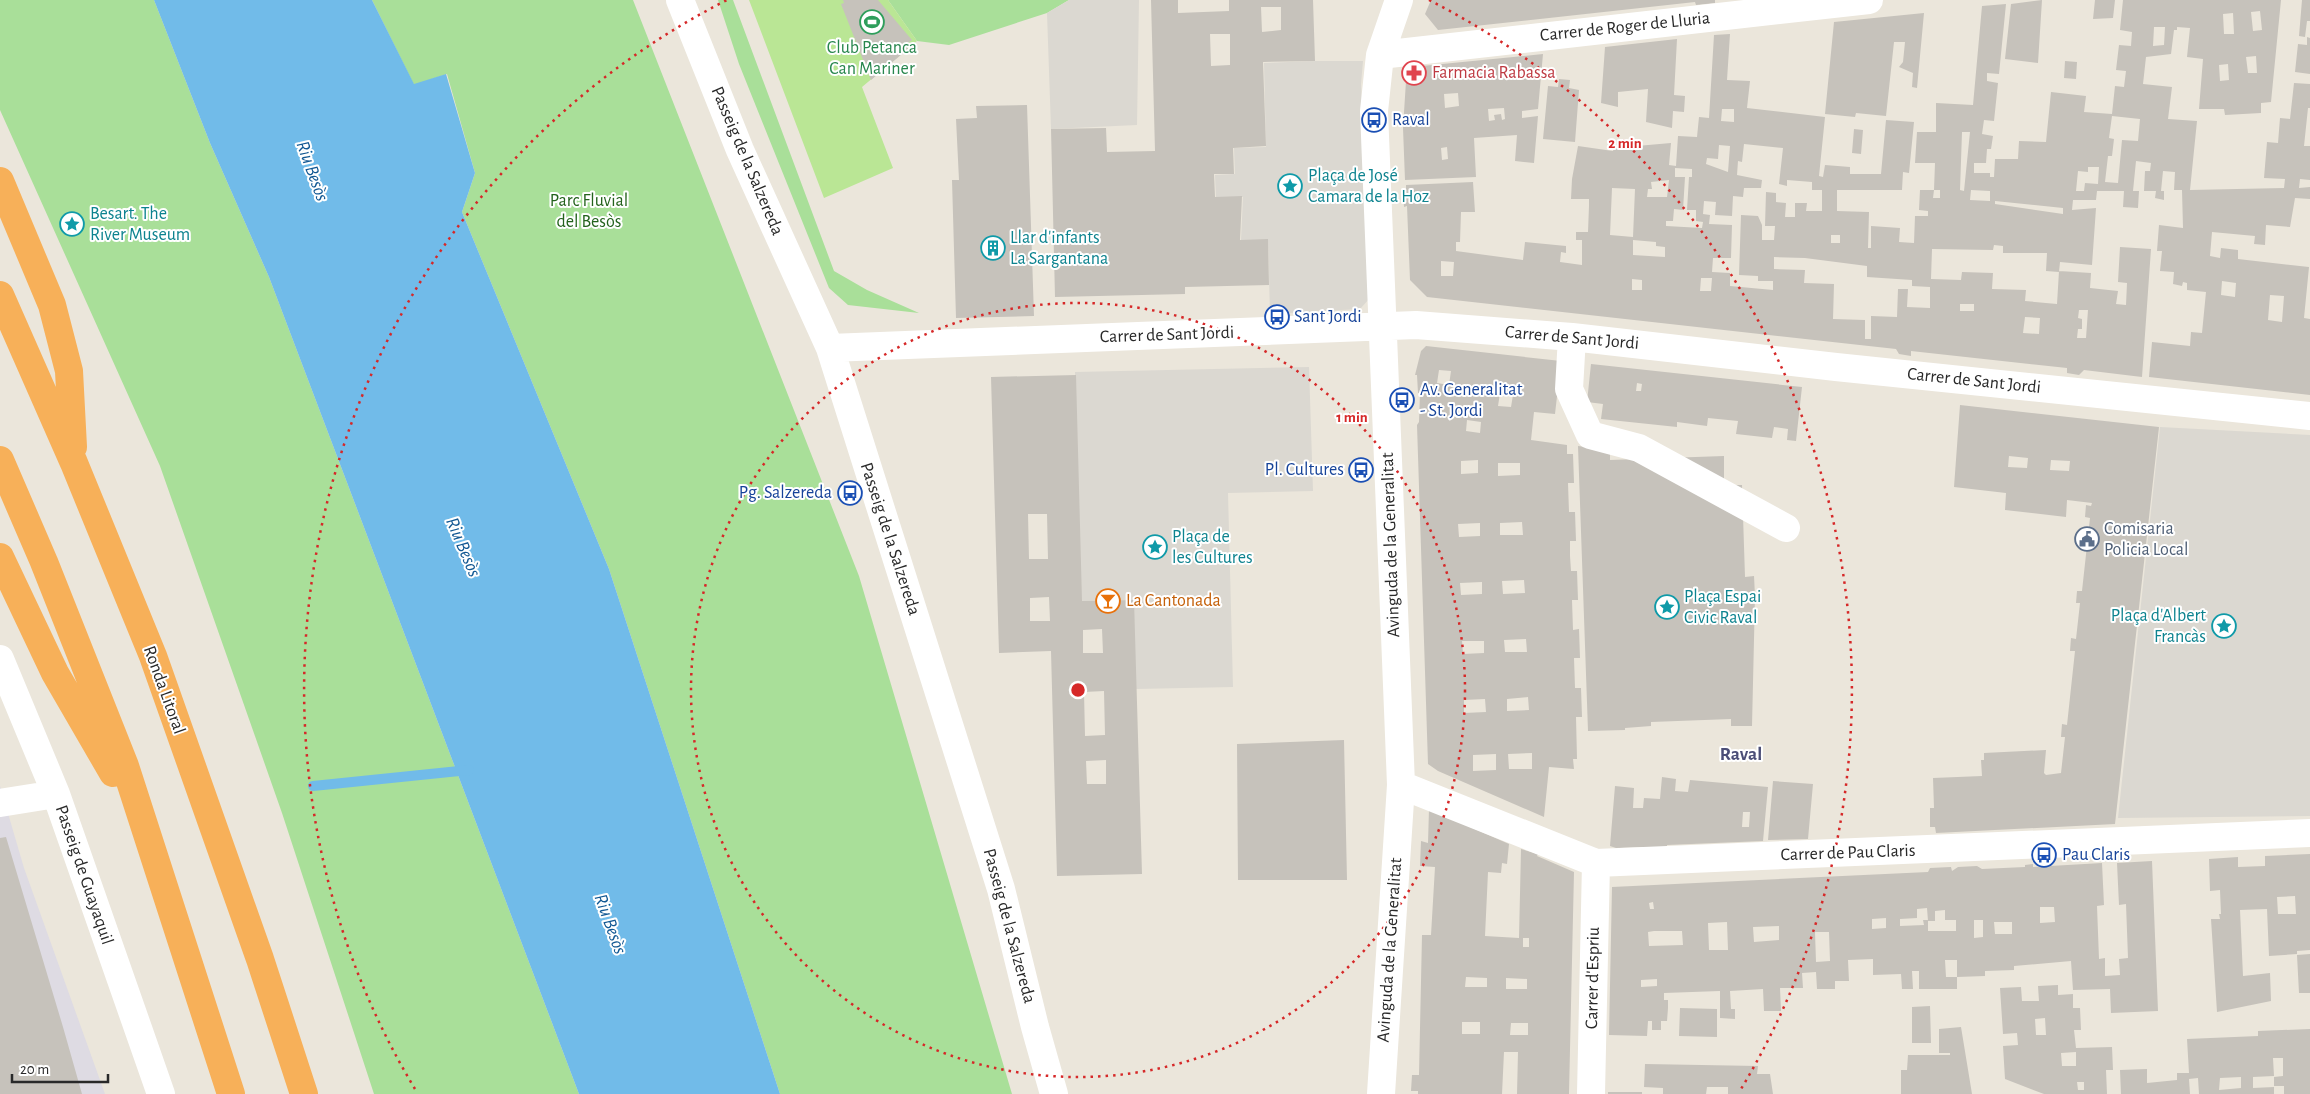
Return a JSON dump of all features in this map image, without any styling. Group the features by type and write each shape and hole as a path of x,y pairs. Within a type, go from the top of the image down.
{"highway":[{"path":"0,181 52,305 70,371 74,463"},
{"name":"Ronda Litoral","path":"0,295 74,463 153,656 260,959 304,1094"},
{"path":"0,460 44,562 125,766 231,1094"},
{"path":"0,557 55,673 145,828"}],"street":[{"name":"Passeig de la Salzereda","path":"680,0 740,150 830,348 1001,889 1035,1027 1054,1094"},
{"name":"Avinguda de la Generalitat","path":"1380,1094 1401,785 1374,111 1380,55 1399,0"},
{"name":"Carrer de Roger de Lluria","path":"1380,55 1869,0"},
{"name":"Carrer de Sant Jordi","path":"830,348 1383,328 1416,325 1572,337 1836,367 2310,416"},
{"path":"1572,337 1569,389 1590,435 1647,457 1735,507 1786,528"},
{"name":"Passeig de Guayaquil","path":"0,659 56,794 161,1094"},
{"name":"Carrer de Pau Claris","path":"1401,785 1596,863 2310,833"},
{"path":"0,803 56,794"},
{"name":"Carrer d'Espriu","path":"1591,1094 1596,863"}],"shaded area":[{"path":"1069,0 1139,0 1137,125 1051,129 1047,13"},
{"name":"Plaça de José Camara de la Hoz","path":"1363,61 1361,84 1370,298 1360,309 1270,314 1268,240 1241,240 1243,197 1216,197 1215,175 1235,174 1234,148 1266,147 1264,63"},
{"name":"Plaça de les Cultures","path":"1309,367 1313,491 1228,493 1233,687 1136,689 1133,600 1081,601 1075,372"},
{"name":"Plaça d'Albert Francàs","path":"2160,427 2310,435 2310,816 2118,818"},
{"path":"0,786 24,868 105,1094 0,1094"}],"green space":[{"path":"0,0 154,0 210,143 269,277 579,1094 374,1094 282,813 160,466 0,110"},
{"name":"Parc Fluvial del Besòs","path":"372,0 633,0 859,576 1012,1094 780,1094 609,569 462,212 475,173 447,74 414,85"},
{"path":"718,0 733,0 834,271 867,290 919,313 848,305 829,288 739,64"},
{"path":"749,0 888,0 917,41 862,87 893,168 824,198"},
{"path":"888,0 1069,0 1047,13 949,45 917,41"}],"water":[{"name":"Riu Besòs","path":"154,0 372,0 414,84 446,74 475,173 462,212 609,569 780,1094 579,1094 269,277 210,143"}],"building":[{"name":"Club Petanca Can Mariner","path":"843,0 878,0 912,40 905,45 908,49 871,80 841,4 844,3"},
{"path":"1151,0 1178,0 1178,13 1229,11 1229,0 1313,0 1315,61 1263,62 1266,146 1233,148 1234,174 1214,174 1215,197 1242,196 1240,240 1268,239 1269,285 1185,287 1185,294 1055,297 1051,129 1106,128 1107,152 1155,151","holes":["1261,7 1281,7 1281,30 1262,32","1210,34 1230,34 1230,65 1211,66"]},
{"path":"1431,0 1715,0 1715,3 1696,5 1695,2 1438,30 1425,14"},
{"path":"2042,0 2038,63 2005,59 2011,4"},
{"path":"2095,0 2115,0 2113,18 2093,19"},
{"path":"2123,0 2281,0 2271,102 2261,103 2261,113 2225,115 2224,109 2199,109 2203,59 2187,57 2190,28 2177,27 2177,30 2174,30 2171,54 2146,57 2143,84 2172,87 2168,119 2197,121 2190,190 2284,188 2285,179 2264,178 2267,142 2278,143 2280,118 2290,119 2294,83 2310,84 2310,108 2308,108 2304,146 2310,146 2310,180 2300,179 2299,188 2310,187 2310,199 2295,198 2290,227 2266,225 2265,245 2254,244 2255,236 2212,232 2210,256 2220,258 2221,248 2238,250 2238,259 2309,267 2304,318 2310,319 2310,395 2149,377 2152,342 2190,346 2191,332 2202,333 2206,292 2187,290 2187,283 2183,282 2182,286 2173,284 2174,272 2160,271 2162,251 2157,251 2159,225 2183,228 2182,190 2174,190 2175,172 2163,171 2161,191 2164,191 2164,200 2155,198 2156,191 2144,191 2145,171 2150,171 2151,163 2136,161 2133,191 2139,191 2138,208 2123,207 2124,191 2097,191 2096,200 2073,200 2072,210 2096,208 2092,265 2060,262 2059,271 2091,273 2090,288 2118,291 2116,304 2126,305 2127,283 2118,282 2120,247 2151,249 2142,377 2084,370 2079,375 2067,373 2067,368 1911,351 1911,356 1899,354 1896,349 1427,297 1410,280 1407,206 1404,207 1403,190 1406,190 1406,185 1473,182 1475,212 1461,212 1460,242 1456,242 1456,251 1523,260 1525,242 1566,246 1566,253 1561,252 1560,262 1582,265 1582,240 1576,240 1576,232 1588,232 1589,199 1571,199 1572,179 1578,146 1613,151 1614,148 1671,143 1669,165 1676,166 1678,136 1697,137 1699,117 1709,118 1714,35 1730,34 1727,80 1750,81 1747,108 1825,117 1819,176 1823,177 1825,165 1850,167 1850,174 1881,174 1886,120 1914,122 1909,173 1903,172 1902,190 1837,190 1837,211 1869,212 1868,248 1871,248 1871,226 1900,228 1899,242 1914,243 1915,216 1928,216 1928,211 1919,210 1920,190 1934,190 1935,163 1915,163 1917,132 1936,132 1936,103 1973,105 1982,6 2006,4 1999,74 1987,73 1987,81 1998,83 1994,121 1984,120 1982,134 1993,136 1991,149 1987,149 1986,163 1974,163 1974,173 1990,173 1990,177 1994,177 1995,159 2018,159 2019,141 2046,142 2051,92 2086,96 2084,112 2112,114 2115,86 2124,87 2126,71 2116,70 2119,45 2131,46 2132,32 2120,30","holes":["2260,11 2262,30 2253,31 2251,12","2233,13 2234,34 2224,34 2223,14","2154,27 2165,27 2164,45 2153,46","2256,56 2257,73 2248,73 2246,57","2228,64 2229,80 2220,81 2219,65","1722,109 1734,109 1734,122 1721,121","2112,116 2140,119 2138,141 2122,140 2118,183 2105,182 2108,156 2112,156 2114,139 2109,138","1962,132 1970,132 1964,191 1960,190","1744,144 1783,148 1779,184 1787,186 1787,180 1812,182 1812,190 1822,190 1822,211 1806,211 1807,203 1795,203 1795,217 1785,217 1786,203 1776,202 1776,193 1766,192 1765,226 1775,226 1774,240 1762,240 1762,225 1758,216 1741,215 1739,275 1758,276 1758,281 1773,281 1773,290 1730,286 1730,273 1712,272 1713,258 1731,258 1732,225 1709,224 1710,215 1703,214 1704,201 1716,202 1715,215 1732,216 1733,196 1743,197 1744,188 1761,188 1762,180 1737,175 1738,161 1742,162","1719,145 1730,146 1728,172 1706,164 1707,158 1718,159","2088,167 2099,167 2098,184 2085,183 2084,191 2076,191 2078,171 2088,172","1675,168 1692,169 1692,177 1689,177 1687,210 1696,210 1696,221 1703,222 1702,228 1666,226 1666,221 1673,221 1674,209 1683,210 1685,177 1675,177","1669,180 1667,197 1647,197 1648,189 1652,189 1651,182","1612,188 1635,189 1633,237 1610,235","1934,190 1940,190 1940,198 1933,198","1971,190 1990,191 1990,201 1970,200","1995,201 2063,208 2063,214 1995,204","1831,235 1840,235 1840,243 1831,243","1633,240 1656,242 1656,246 1665,247 1665,257 1633,255","1994,245 2003,246 2003,253 2047,253 2046,271 2059,272 2057,304 2025,301 2026,290 1992,289 1993,273 1962,272 1961,280 1931,279 1932,249 1993,250","1774,257 1805,258 1867,266 1867,277 1912,280 1912,286 1930,287 1930,308 1907,307 1908,289 1898,289 1897,317 1871,316 1871,339 1865,339 1865,320 1833,319 1834,284 1804,283 1805,270 1774,269","1441,261 1454,262 1453,276 1441,276","1701,278 1712,278 1711,291 1700,291","1632,279 1642,280 1642,290 1632,290","2222,281 2236,283 2235,297 2221,295","2270,295 2284,296 2282,322 2268,320","1960,304 1974,304 1974,311 1960,311","2079,310 2088,310 2086,338 2077,338 2078,329 2082,329 2082,319 2078,318","2025,317 2040,318 2039,334 2023,333"]},
{"path":"2302,0 2310,0 2310,21 2307,21 2305,37 2299,36"},
{"path":"1924,13 1917,88 1912,87 1913,73 1899,67 1903,62 1905,42 1894,42 1886,116 1856,113 1855,117 1825,114 1834,22"},
{"path":"2307,37 2310,38 2310,74 2295,72 2298,44 2307,45"},
{"path":"1677,39 1674,95 1685,96 1684,112 1673,111 1672,128 1646,122 1648,89 1618,92 1618,107 1601,103 1605,47"},
{"path":"1543,54 1538,109 1522,111 1522,118 1538,116 1534,163 1515,161 1517,135 1474,138 1476,177 1405,180 1403,128 1406,81 1422,66","holes":["1458,93 1459,106 1445,108 1444,94","1504,108 1505,119 1502,120 1501,114 1494,115 1495,120 1489,121 1488,109","1447,147 1448,159 1442,160 1441,148"]},
{"path":"2065,61 2077,62 2076,79 2064,78"},
{"path":"1559,79 1570,80 1569,88 1579,90 1575,142 1543,139 1548,86 1558,87"},
{"name":"Llar d'infants La Sargantana","path":"1027,105 1034,316 956,318 952,180 959,180 956,119 977,118 976,106"},
{"path":"1854,129 1863,130 1861,154 1852,153"},
{"path":"1426,346 1561,361 1555,414 1534,412 1531,440 1567,445 1567,454 1573,454 1574,483 1568,483 1569,512 1575,512 1576,541 1570,541 1570,556 1571,571 1577,571 1578,600 1572,600 1573,630 1579,629 1580,658 1574,658 1575,688 1581,688 1582,717 1576,717 1577,759 1573,759 1574,769 1549,767 1544,817 1438,771 1428,764 1417,425 1419,422 1420,393 1418,393 1417,375 1415,375 1421,351","holes":["1439,370 1451,371 1449,385 1437,383","1500,393 1513,395 1511,407 1498,406","1467,420 1481,422 1480,433 1466,431","1478,460 1478,473 1461,474 1461,461","1498,463 1520,463 1520,475 1498,476","1522,522 1523,535 1500,535 1500,523","1480,523 1480,536 1459,537 1458,524","1524,580 1525,593 1503,594 1502,581","1482,582 1482,594 1461,595 1460,583","1526,639 1527,652 1505,652 1504,640","1462,641 1484,641 1484,653 1463,654","1528,697 1529,710 1507,711 1507,699","1485,699 1486,712 1464,713 1464,700","1532,753 1532,769 1509,769 1508,754","1496,754 1496,770 1473,771 1473,755"]},
{"path":"1591,364 1802,387 1796,441 1787,440 1788,429 1774,427 1772,438 1736,434 1738,421 1708,418 1707,426 1677,422 1677,427 1601,419 1603,404 1587,402","holes":["1637,383 1642,384 1641,391 1636,391"]},
{"path":"1076,375 1082,601 1134,600 1142,874 1057,876 1051,651 999,653 991,377","holes":["1028,514 1047,514 1048,559 1029,559","1049,597 1050,621 1030,621 1030,598","1102,629 1103,653 1083,653 1083,630","1104,691 1105,735 1085,736 1084,692","1106,760 1106,784 1087,784 1086,761"]},
{"path":"1960,405 2159,427 2115,824 1936,833 1935,827 1930,827 1930,808 1934,808 1933,778 1982,776 1981,760 1984,760 1984,753 2046,750 2044,773 2046,775 2061,773 2065,737 2061,737 2062,724 2067,725 2075,651 2070,651 2071,638 2076,639 2080,603 2076,603 2077,591 2082,591 2090,518 2085,517 2086,505 2091,506 2092,503 2067,500 2066,517 2005,510 2006,493 1954,487","holes":["2009,456 2028,458 2027,468 2008,467","2051,460 2070,461 2069,471 2050,470"]},
{"name":"Plaça Espai Civic Raval","path":"1578,446 1610,450 1610,460 1724,456 1724,485 1742,485 1745,577 1754,576 1752,726 1731,726 1731,719 1651,722 1651,726 1625,728 1625,730 1588,731"},
{"path":"1344,740 1347,880 1238,880 1237,744"},
{"path":"1662,777 1676,779 1675,791 1688,792 1690,780 1768,787 1763,841 1667,845 1667,849 1643,851 1643,847 1616,848 1610,846 1615,786 1634,788 1633,808 1643,808 1644,798 1660,799","holes":["1743,812 1750,812 1749,827 1742,827"]},
{"path":"1773,781 1813,784 1808,839 1768,840"},
{"path":"1429,809 1509,844 1507,864 1502,863 1501,873 1488,872 1485,936 1519,938 1521,849 1538,854 1537,856 1574,872 1569,1094 1517,1094 1518,1052 1504,1052 1502,1094 1418,1094 1418,1091 1411,1091 1412,1075 1419,1075 1422,935 1431,935 1435,867 1420,866 1421,841 1428,843","holes":["1523,938 1529,938 1529,947 1523,947","1466,977 1487,978 1487,987 1465,987","1506,978 1527,979 1527,989 1506,989","1462,1022 1480,1022 1480,1034 1462,1034","1511,1023 1528,1023 1528,1035 1510,1035"]},
{"path":"6,837 82,1094 0,1094 0,838"},
{"path":"2310,854 2310,950 2297,951 2297,954 2269,956 2267,909 2240,910 2243,976 2270,973 2271,1001 2217,1012 2211,919 2220,919 2220,890 2210,891 2209,859 2238,857 2238,867 2265,866 2265,856","holes":["2295,896 2296,914 2278,914 2277,897"]},
{"path":"2152,861 2158,1011 2111,1013 2110,989 2073,990 2071,961 2014,966 2014,970 1985,971 1985,976 1957,977 1957,989 1919,989 1919,971 1912,971 1913,989 1902,989 1901,974 1873,975 1873,959 1848,960 1849,981 1835,981 1835,989 1817,989 1816,972 1802,973 1803,988 1780,988 1781,1011 1764,1011 1763,989 1730,991 1731,1009 1735,1009 1735,1019 1720,1018 1720,991 1664,993 1664,1000 1668,1000 1667,1021 1661,1021 1661,1030 1652,1030 1652,1021 1648,1021 1647,1036 1609,1035 1612,887 1928,872 1930,868 1951,867 1952,871 1958,867 1977,866 1982,869 2025,867 2025,865 2033,864 2033,867 2102,863 2104,905 2097,906 2099,959 2105,958 2105,976 2120,975 2119,959 2128,958 2126,904 2119,905 2117,863","holes":["1653,902 1654,909 1650,909 1649,903","2040,907 2054,907 2055,922 2040,923","1927,908 1928,920 1923,920 1924,925 1900,926 1900,919 1917,918 1917,909","1945,910 1945,920 1956,920 1956,931 1928,931 1928,921 1935,921 1935,911","1886,918 1886,928 1872,929 1872,919","1974,920 1983,920 1983,937 1974,938","1727,922 1728,950 1709,950 1708,923","1994,922 2012,922 2012,934 1995,934","1779,926 1779,940 1754,942 1753,927","1682,931 1683,945 1649,946 1648,932","1815,932 1829,932 1830,961 1816,962","1945,960 1957,960 1957,977 1946,977","1657,979 1657,986 1641,987 1641,980"]},
{"path":"2310,954 2310,993 2299,993 2297,955"},
{"path":"2058,985 2058,995 2073,994 2073,1008 2080,1008 2081,1030 2074,1030 2076,1048 2112,1047 2113,1070 2106,1070 2107,1094 2044,1094 2005,1079 2003,1046 2018,1045 2017,1033 2003,1034 2000,988 2021,987 2022,1001 2039,1001 2038,986","holes":["2045,1018 2046,1035 2036,1035 2035,1019","2076,1052 2076,1066 2062,1066 2061,1053","2077,1082 2084,1082 2084,1090 2078,1090"]},
{"path":"1930,1006 1931,1043 1912,1043 1912,1007"},
{"path":"1680,1008 1717,1009 1717,1037 1679,1036"},
{"path":"1961,1027 1972,1094 1901,1094 1901,1070 1907,1070 1908,1055 1950,1055 1950,1053 1939,1053 1939,1029"},
{"path":"2310,1029 2310,1094 2284,1094 2284,1086 2274,1086 2274,1077 2283,1076 2283,1058 2273,1058 2274,1076 2253,1077 2253,1088 2274,1087 2274,1094 2199,1094 2198,1078 2189,1079 2190,1094 2121,1094 2120,1070 2147,1069 2147,1083 2177,1080 2177,1073 2189,1073 2187,1039 2258,1036 2258,1031","holes":["2241,1077 2241,1088 2219,1090 2220,1078"]},
{"path":"1645,1064 1758,1066 1757,1074 1770,1074 1773,1094 1728,1094 1728,1087 1707,1087 1706,1094 1663,1094 1663,1088 1644,1087"},
{"path":"1608,1092 1642,1092 1642,1094 1608,1094"}],"waterway":[{"path":"313,786 469,770"}],"place":[{"name":"Club Petanca Can Mariner","path":"872,22"},
{"name":"Farmacia Rabassa","path":"1414,73"},
{"name":"Raval","path":"1374,120"},
{"name":"Plaça de José Camara de la Hoz","path":"1290,186"},
{"name":"Besart. The River Museum","path":"72,224"},
{"name":"Llar d'infants La Sargantana","path":"993,248"},
{"name":"Sant Jordi","path":"1277,317"},
{"name":"Av. Generalitat - St. Jordi","path":"1402,400"},
{"name":"Pl. Cultures","path":"1361,470"},
{"name":"Pg. Salzereda","path":"850,493"},
{"name":"Comisaria Policia Local","path":"2087,539"},
{"name":"Plaça de les Cultures","path":"1155,547"},
{"name":"La Cantonada","path":"1108,601"},
{"name":"Plaça Espai Civic Raval","path":"1667,607"},
{"name":"Plaça d'Albert Francàs","path":"2224,626"},
{"name":"Pau Claris","path":"2044,855"}],"district":[{"name":"Raval","path":"1741,754"}]}
